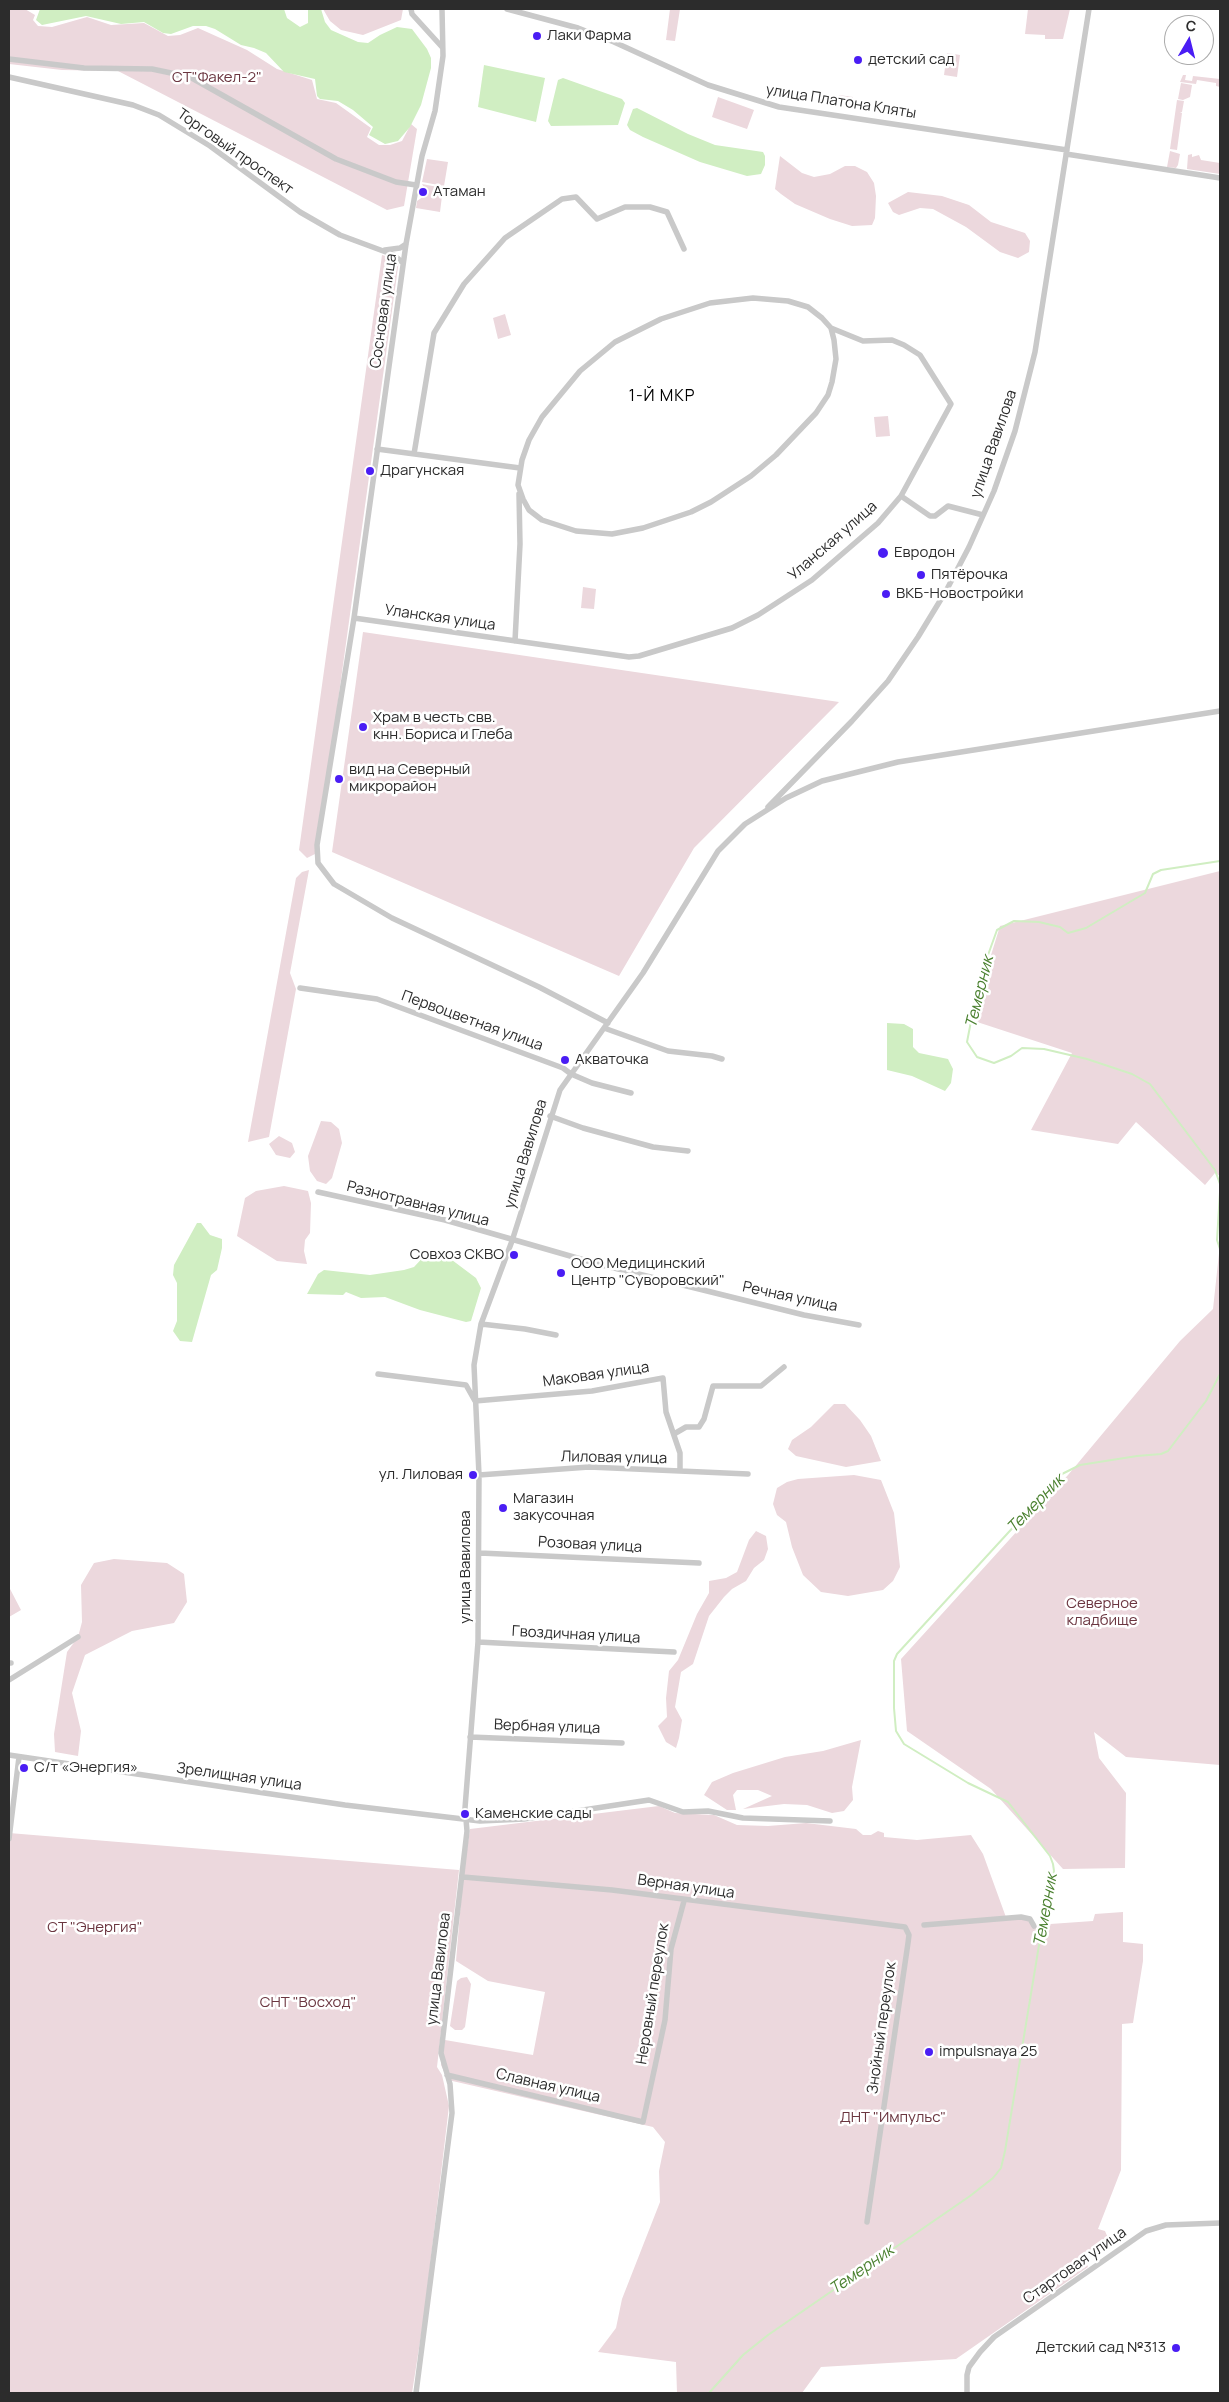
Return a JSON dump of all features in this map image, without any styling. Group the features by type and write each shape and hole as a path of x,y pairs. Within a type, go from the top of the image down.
{"street":[{"path":"411,9 412,14 442,47"},
{"name":"Сосновая улица","path":"442,9 442,47 435,111 416,185 403,263 354,618 317,845 318,864 334,884 392,918 539,987 606,1026"},
{"name":"улица Платона Кляты","path":"507,9 605,38 708,85 779,108 1067,152 1220,178"},
{"name":"улица Вавилова","path":"759,815 810,765 888,681 946,591 983,515 1015,431 1026,392 1040,322 1089,9"},
{"path":"9,59 84,68 152,69 190,77 336,159 396,182 416,185"},
{"name":"Торговый проспект","path":"9,77 134,105 159,115 223,155 300,212 340,235 394,255 403,263"},
{"path":"414,454 434,333 464,284 505,238 562,199 576,196 597,219 625,207 650,206 667,212 684,249"},
{"path":"383,250 400,248 406,244"},
{"path":"515,642 520,544 518,485 520,468 529,440 542,416 580,371 615,342 661,319 710,303 771,299 788,300 808,307 831,328 836,352 832,382 828,395 816,413 776,455 751,476 730,491 691,512 643,528 612,534 576,530 542,520 529,510 522,499 518,485"},
{"name":"Уланская улица","path":"354,618 629,657 639,656 732,628 758,615 812,580 878,523 901,496 951,404 920,355 892,340 863,341 831,328"},
{"path":"377,449 520,468"},
{"path":"901,496 930,516 935,516 948,506 983,515"},
{"name":"улица Вавилова","path":"416,2393 433,2249 451,2129 452,2101 441,2053 463,1877 467,1832 465,1808 478,1642 479,1475 474,1365 480,1324 512,1241 550,1116 560,1090 643,973 718,851 745,824 786,798 822,781 898,762 1220,711"},
{"name":"Первоцветная улица","path":"300,988 377,999 563,1068 592,1083 631,1093"},
{"path":"606,1026 668,1051 712,1056 722,1059"},
{"path":"550,1116 583,1128 653,1147 688,1151"},
{"name":"Разнотравная улица","path":"318,1192 445,1220 512,1241"},
{"name":"Речная улица","path":"512,1241 786,1310 860,1325"},
{"path":"480,1324 556,1335"},
{"path":"674,1434 686,1427 699,1427 706,1413 713,1386 761,1386 784,1367"},
{"path":"378,1374 466,1385 475,1401"},
{"name":"Маковая улица","path":"475,1401 592,1391 662,1378 666,1412 680,1453 680,1471"},
{"name":"Лиловая улица","path":"479,1475 589,1467 748,1474"},
{"name":"Розовая улица","path":"480,1553 699,1563"},
{"path":"9,1680 78,1637"},
{"name":"Гвоздичная улица","path":"478,1642 674,1652"},
{"name":"Вербная улица","path":"470,1737 622,1743"},
{"name":"Зрелищная улица","path":"9,1756 345,1805 466,1820 502,1821 524,1819 650,1800 683,1812 708,1811 743,1818 830,1821"},
{"path":"9,1840 19,1757"},
{"name":"Верная улица","path":"463,1877 612,1890 684,1901 905,1927"},
{"name":"Неровный переулок","path":"643,2122 664,2020 671,1949 684,1901"},
{"path":"924,1926 1021,1917 1030,1919 1034,1926"},
{"name":"Знойный переулок","path":"867,2222 908,1943 905,1927"},
{"name":"Славная улица","path":"447,2076 643,2122"},
{"name":"Стартовая улица","path":"967,2393 967,2375 973,2360 994,2338 1146,2230 1166,2225 1220,2223"}],"green space":[{"name":"СТ\"Факел-2\"","path":"9,9 25,9 35,15 33,20 38,26 52,27 87,17 111,25 144,23 168,36 180,35 198,28 247,50 277,69 312,80 317,99 336,103 371,128 367,137 379,145 390,145 402,141 411,124 417,129 404,206 387,210 118,71 62,70 9,64"},
{"path":"323,9 403,9 401,20 363,35 341,30 330,21"},
{"path":"670,9 680,9 675,41 666,40"},
{"path":"1028,9 1070,9 1063,39 1045,39 1045,35 1025,34"},
{"path":"947,53 960,55 957,77 944,75"},
{"path":"1183,75 1186,75 1185,80 1192,81 1193,76 1220,79 1220,87 1216,86 1216,83 1197,80 1196,84 1180,82"},
{"path":"1181,83 1192,85 1190,97 1183,100 1178,99"},
{"path":"839,95 853,97 851,108 837,106"},
{"path":"718,97 754,110 747,129 712,117"},
{"path":"1177,100 1184,101 1182,112 1180,112 1182,113 1177,150 1170,149"},
{"path":"1170,151 1180,154 1176,168 1167,167"},
{"path":"1192,154 1192,157 1199,155 1201,160 1220,163 1220,174 1187,169 1188,155"},
{"path":"780,156 802,173 814,177 830,174 845,166 855,166 867,172 874,183 876,196 875,218 872,225 852,226 830,219 795,204 781,194 775,189"},
{"path":"427,159 448,162 444,186 422,182"},
{"path":"422,184 443,188 440,212 416,208 417,201 424,196 425,189"},
{"path":"908,192 942,196 969,205 991,222 1025,233 1030,241 1029,252 1018,258 1000,252 966,227 933,209 920,208 899,215 893,212 888,203"},
{"path":"382,255 399,260 317,853 307,858 299,850"},
{"path":"505,314 511,335 498,339 493,318"},
{"path":"888,416 890,436 876,437 874,417"},
{"path":"583,587 596,589 594,609 581,608"},
{"path":"363,632 839,702 694,848 619,976 332,852"},
{"path":"309,870 290,973 296,989 269,1137 248,1142 296,878 302,872"},
{"path":"1220,871 1220,1176 1215,1173 1205,1185 1136,1122 1118,1144 1031,1130 1072,1053 971,1020 1000,926"},
{"path":"321,1121 331,1122 339,1129 342,1143 332,1178 326,1184 317,1181 310,1171 308,1156"},
{"path":"279,1136 292,1143 295,1152 290,1158 276,1155 269,1144"},
{"path":"284,1186 308,1191 311,1203 310,1233 305,1240 304,1251 307,1264 277,1261 237,1236 245,1198 256,1191"},
{"name":"Северное кладбище","path":"1220,1244 1220,1765 1126,1757 1094,1732 1099,1758 1126,1793 1125,1868 1063,1869 991,1789 907,1731 901,1659 1068,1475 1180,1341 1213,1309"},
{"path":"834,1404 845,1404 860,1420 871,1436 881,1461 846,1467 796,1456 788,1449 792,1440 811,1427"},
{"path":"854,1475 881,1480 894,1513 900,1567 893,1581 883,1590 848,1596 821,1592 803,1575 792,1547 786,1522 777,1515 773,1504 777,1488 787,1482 798,1479"},
{"path":"756,1531 766,1536 768,1549 764,1560 754,1568 746,1581 732,1589 724,1597 709,1616 693,1664 681,1672 675,1707 682,1720 676,1748 666,1742 658,1726 667,1717 666,1698 669,1671 678,1660 697,1614 709,1593 709,1581 726,1578 737,1572 749,1540"},
{"path":"114,1559 167,1563 184,1574 187,1602 174,1623 132,1631 85,1655 72,1693 81,1731 78,1756 55,1752 54,1734 67,1652 78,1637 82,1622 81,1585 94,1563"},
{"path":"9,1587 21,1610 9,1617"},
{"path":"861,1740 852,1787 853,1800 844,1811 832,1813 807,1805 784,1804 743,1809 772,1796 758,1790 737,1790 733,1795 736,1810 727,1810 704,1795 712,1782 733,1773 785,1757 823,1751"},
{"name":"ДНТ \"Импульс\"","path":"659,1806 675,1813 714,1815 737,1825 768,1826 806,1823 856,1829 863,1835 871,1835 878,1831 884,1833 884,1837 917,1840 971,1835 983,1854 1007,1920 1030,1920 1036,1925 1093,1921 1095,1914 1123,1912 1123,1942 1143,1944 1143,1961 1133,2023 1122,2024 1121,2170 1098,2229 1105,2231 1108,2238 1083,2255 1088,2267 956,2359 821,2367 802,2393 677,2393 676,2362 598,2352 616,2328 622,2299 660,2202 659,2171 665,2142 653,2127 448,2080 441,2065 445,2040 533,2055 545,1992 488,1981 456,1961 463,1877 470,1829"},
{"name":"СНТ \"Восход\"","path":"9,1833 459,1870 437,2067 442,2075 449,2106 424,2316 412,2393 9,2393"},
{"path":"467,1977 471,1984 465,2027 462,2030 455,2030 450,2026 457,1981"}],"shaded area":[{"path":"40,9 284,9 287,18 300,27 308,23 308,9 321,9 325,22 331,30 358,42 368,43 397,27 412,29 427,49 431,58 431,68 421,105 410,127 398,141 385,144 369,135 373,127 353,110 338,101 320,99 317,96 315,79 284,72 266,53 241,45 215,29 206,26 193,26 171,34 163,33 144,22 121,24 86,16 42,25 36,20"},
{"path":"484,65 545,78 536,122 478,107"},
{"path":"563,78 622,99 625,103 618,125 551,126 548,121 558,80"},
{"path":"637,108 688,134 715,145 763,152 765,165 761,174 747,176 700,162 643,137 630,130 627,125 633,109"},
{"path":"887,1023 904,1024 913,1029 913,1047 919,1053 948,1059 953,1069 951,1083 945,1091 912,1076 887,1070"},
{"path":"197,1223 201,1223 210,1235 222,1239 222,1248 217,1270 211,1275 192,1342 180,1341 173,1331 177,1321 177,1283 173,1275 174,1265"},
{"path":"428,1252 444,1254 476,1278 481,1288 471,1321 466,1322 420,1310 385,1297 361,1298 346,1292 343,1295 307,1294 318,1274 324,1270 370,1275 404,1270 414,1267"}],"waterway":[{"name":"Темерник","path":"1220,861 1161,870 1153,874 1145,893 1086,928 1068,933 1060,927 1039,922 1014,921 997,930 979,980 967,1042 977,1057 994,1063 1011,1056 1022,1048 1044,1049 1087,1059 1132,1074 1150,1084 1215,1170 1220,1184"},
{"name":"Темерник","path":"1220,1192 1217,1240 1220,1249"},
{"name":"Темерник","path":"709,2393 743,2355 768,2335 970,2196 993,2178 1001,2168 1044,1915 1054,1871 1053,1864 1050,1856 1008,1802 968,1783 904,1744 896,1731 894,1708 894,1661 897,1654 1062,1474 1080,1465 1161,1454 1168,1451 1206,1401 1220,1374"}],"place":[{"name":"Лаки Фарма","path":"537,36"},
{"name":"детский сад","path":"858,60"},
{"name":"Атаман","path":"423,192"},
{"name":"Драгунская","path":"370,471"},
{"name":"Евродон","path":"883,553"},
{"name":"Пятёрочка","path":"921,575"},
{"name":"ВКБ-Новостройки","path":"886,594"},
{"name":"Храм в честь свв. кнн. Бориса и Глеба","path":"363,727"},
{"name":"вид на Северный микрорайон","path":"339,779"},
{"name":"Акваточка","path":"565,1060"},
{"name":"Совхоз СКВО","path":"514,1255"},
{"name":"ООО Медицинский Центр \"Суворовский\"","path":"561,1273"},
{"name":"ул. Лиловая","path":"473,1475"},
{"name":"Магазин закусочная","path":"503,1508"},
{"name":"С/т «Энергия»","path":"24,1768"},
{"name":"Каменские сады","path":"465,1814"},
{"name":"impulsnaya 25","path":"929,2052"},
{"name":"Детский сад №313","path":"1176,2348"}],"district":[{"name":"1-Й МКР","path":"662,397"}],"park label":[{"name":"СТ \"Энергия\"","path":"95,1928"}]}
